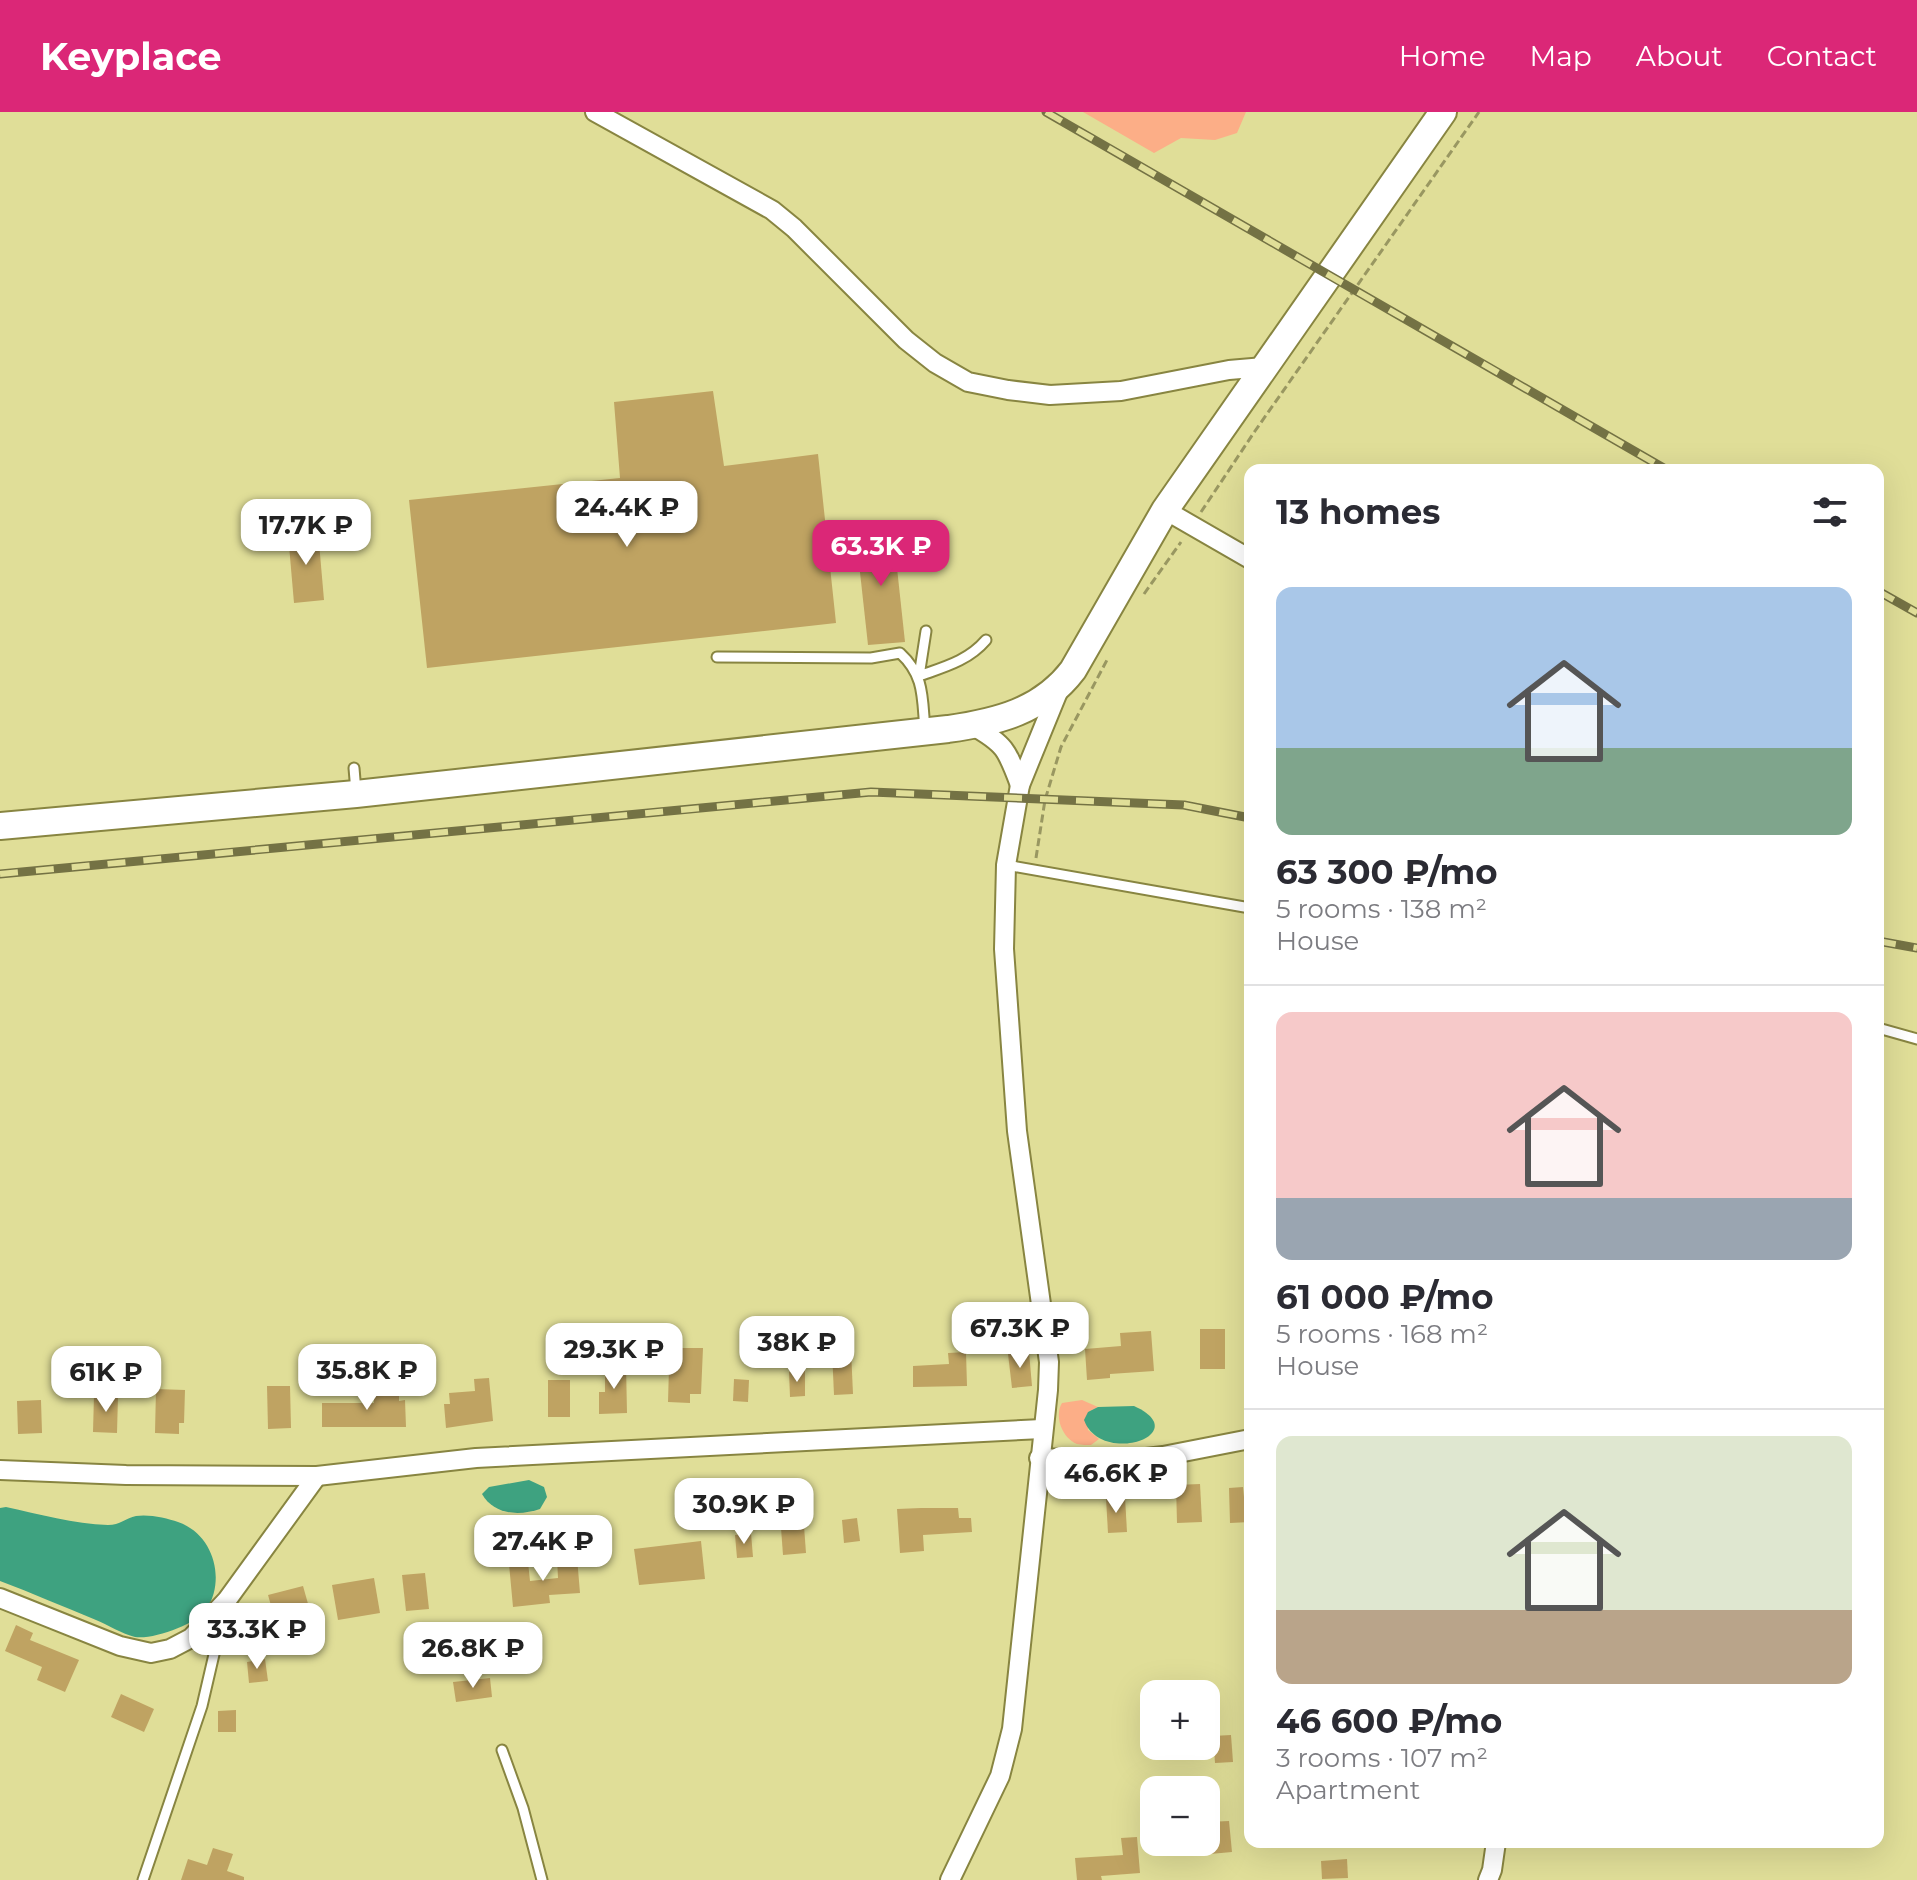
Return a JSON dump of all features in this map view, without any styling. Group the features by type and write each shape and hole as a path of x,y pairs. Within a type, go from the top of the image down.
{"street":[{"path":"595,112 772,210 906,340 935,363 968,382 1050,395 1121,391 1229,370 1264,367"},
{"path":"950,1880 1000,1776 1012,1729 1048,1390 1049,1362 1017,1131 1004,949 1006,865 1020,785 1060,687 1073,670 1165,510 1443,112"},
{"path":"1165,510 1244,556"},
{"path":"0,826 355,781 973,726 1026,710 1060,687"},
{"path":"973,726 998,740 1009,754 1020,785"},
{"path":"0,1470 126,1475 317,1476 476,1458 1042,1429"},
{"path":"1039,1458 1121,1461 1244,1440"},
{"path":"0,1598 120,1646 151,1653 170,1649 191,1638 227,1600 317,1476"},
{"path":"1488,1880 1495,1848"}],"lane":[{"path":"925,731 919,676 926,631"},
{"path":"919,676 961,660 975,652 986,640"},
{"path":"717,657 871,658 900,653 919,676"},
{"path":"1006,865 1244,907"},
{"path":"1884,1030 1917,1039"},
{"path":"143,1880 202,1706 227,1600"},
{"path":"502,1750 523,1808 542,1880"}],"path":[{"path":"1140,599 1479,112"},
{"path":"1034,869 1045,800 1061,747 1111,652"}],"shaded area":[{"path":"1083,112 1246,112 1237,133 1215,140 1181,138 1154,153"},
{"path":"1082,1400 1098,1407 1088,1412 1088,1430 1099,1439 1091,1445 1072,1441 1059,1420 1062,1403"},
{"path":"1134,1406 1150,1417 1155,1427 1150,1435 1139,1441 1124,1444 1108,1442 1094,1434 1084,1420 1088,1412 1098,1407"},
{"path":"529,1480 544,1487 547,1497 540,1509 524,1513 500,1510 482,1494 489,1487"},
{"path":"0,1508 95,1524 112,1525 136,1516 174,1521 190,1528 208,1547 215,1571 213,1597 207,1609 194,1620 174,1630 135,1637 0,1581"}],"building":[{"path":"713,391 724,466 818,454 836,623 427,668 409,500 620,478 614,402"},
{"path":"318,531 324,600 294,603 288,534"},
{"path":"893,531 905,642 868,645 856,536"},
{"path":"1200,1329 1225,1329 1225,1369 1200,1369"},
{"path":"1151,1331 1154,1371 1110,1374 1110,1378 1087,1380 1085,1349 1121,1346 1120,1333"},
{"path":"679,1348 703,1348 701,1394 690,1394 690,1403 668,1402 669,1367 679,1367"},
{"path":"851,1350 853,1394 834,1395 832,1351"},
{"path":"966,1352 967,1386 913,1387 913,1366 949,1364 948,1353"},
{"path":"1029,1352 1032,1386 1012,1388 1008,1354"},
{"path":"605,1365 626,1365 627,1413 599,1414 599,1392 605,1392"},
{"path":"805,1371 805,1396 790,1397 789,1372"},
{"path":"489,1378 493,1421 446,1428 444,1404 450,1404 449,1393 475,1391 474,1379"},
{"path":"734,1379 749,1380 748,1402 733,1401"},
{"path":"548,1380 570,1380 570,1417 548,1417"},
{"path":"267,1386 290,1386 291,1428 268,1429"},
{"path":"156,1389 185,1390 184,1423 179,1423 179,1434 155,1433"},
{"path":"374,1390 399,1390 399,1401 405,1400 406,1427 322,1427 322,1403 374,1403"},
{"path":"94,1395 118,1396 117,1433 93,1432"},
{"path":"41,1400 42,1433 18,1434 17,1401"},
{"path":"1200,1484 1202,1522 1177,1523 1176,1485"},
{"path":"1243,1487 1244,1522 1230,1523 1229,1488"},
{"path":"1125,1497 1127,1532 1108,1533 1106,1498"},
{"path":"958,1508 959,1518 971,1518 972,1532 923,1535 924,1551 900,1553 897,1509"},
{"path":"857,1518 860,1541 844,1543 842,1520"},
{"path":"804,1526 806,1553 783,1555 781,1528"},
{"path":"751,1533 753,1557 737,1558 735,1535"},
{"path":"701,1541 705,1579 639,1585 634,1549"},
{"path":"577,1557 580,1593 549,1595 550,1603 513,1607 509,1564 528,1562 530,1581 558,1578 557,1558"},
{"path":"425,1573 429,1609 406,1611 402,1575"},
{"path":"374,1578 380,1613 338,1620 332,1585"},
{"path":"303,1586 314,1625 279,1634 268,1595"},
{"path":"16,1625 33,1633 30,1640 79,1660 65,1692 37,1680 42,1667 5,1651"},
{"path":"265,1659 268,1681 249,1683 247,1662"},
{"path":"490,1678 492,1697 456,1702 453,1682"},
{"path":"121,1694 154,1709 144,1732 111,1717"},
{"path":"236,1710 236,1732 218,1732 218,1711"},
{"path":"1231,1735 1233,1762 1215,1763 1215,1760 1220,1760 1220,1736"},
{"path":"1220,1821 1229,1821 1232,1852 1220,1853"},
{"path":"1137,1837 1140,1873 1101,1876 1102,1880 1077,1880 1075,1858 1123,1855 1121,1838"},
{"path":"213,1848 233,1854 227,1871 244,1877 244,1880 181,1880 188,1859 207,1865"},
{"path":"1347,1859 1348,1878 1322,1879 1321,1861"}],"railway":[{"path":"1046,112 1657,464"},
{"path":"1884,594 1917,613"},
{"path":"0,874 871,792 1184,805 1244,817"},
{"path":"1884,942 1917,948"}]}
